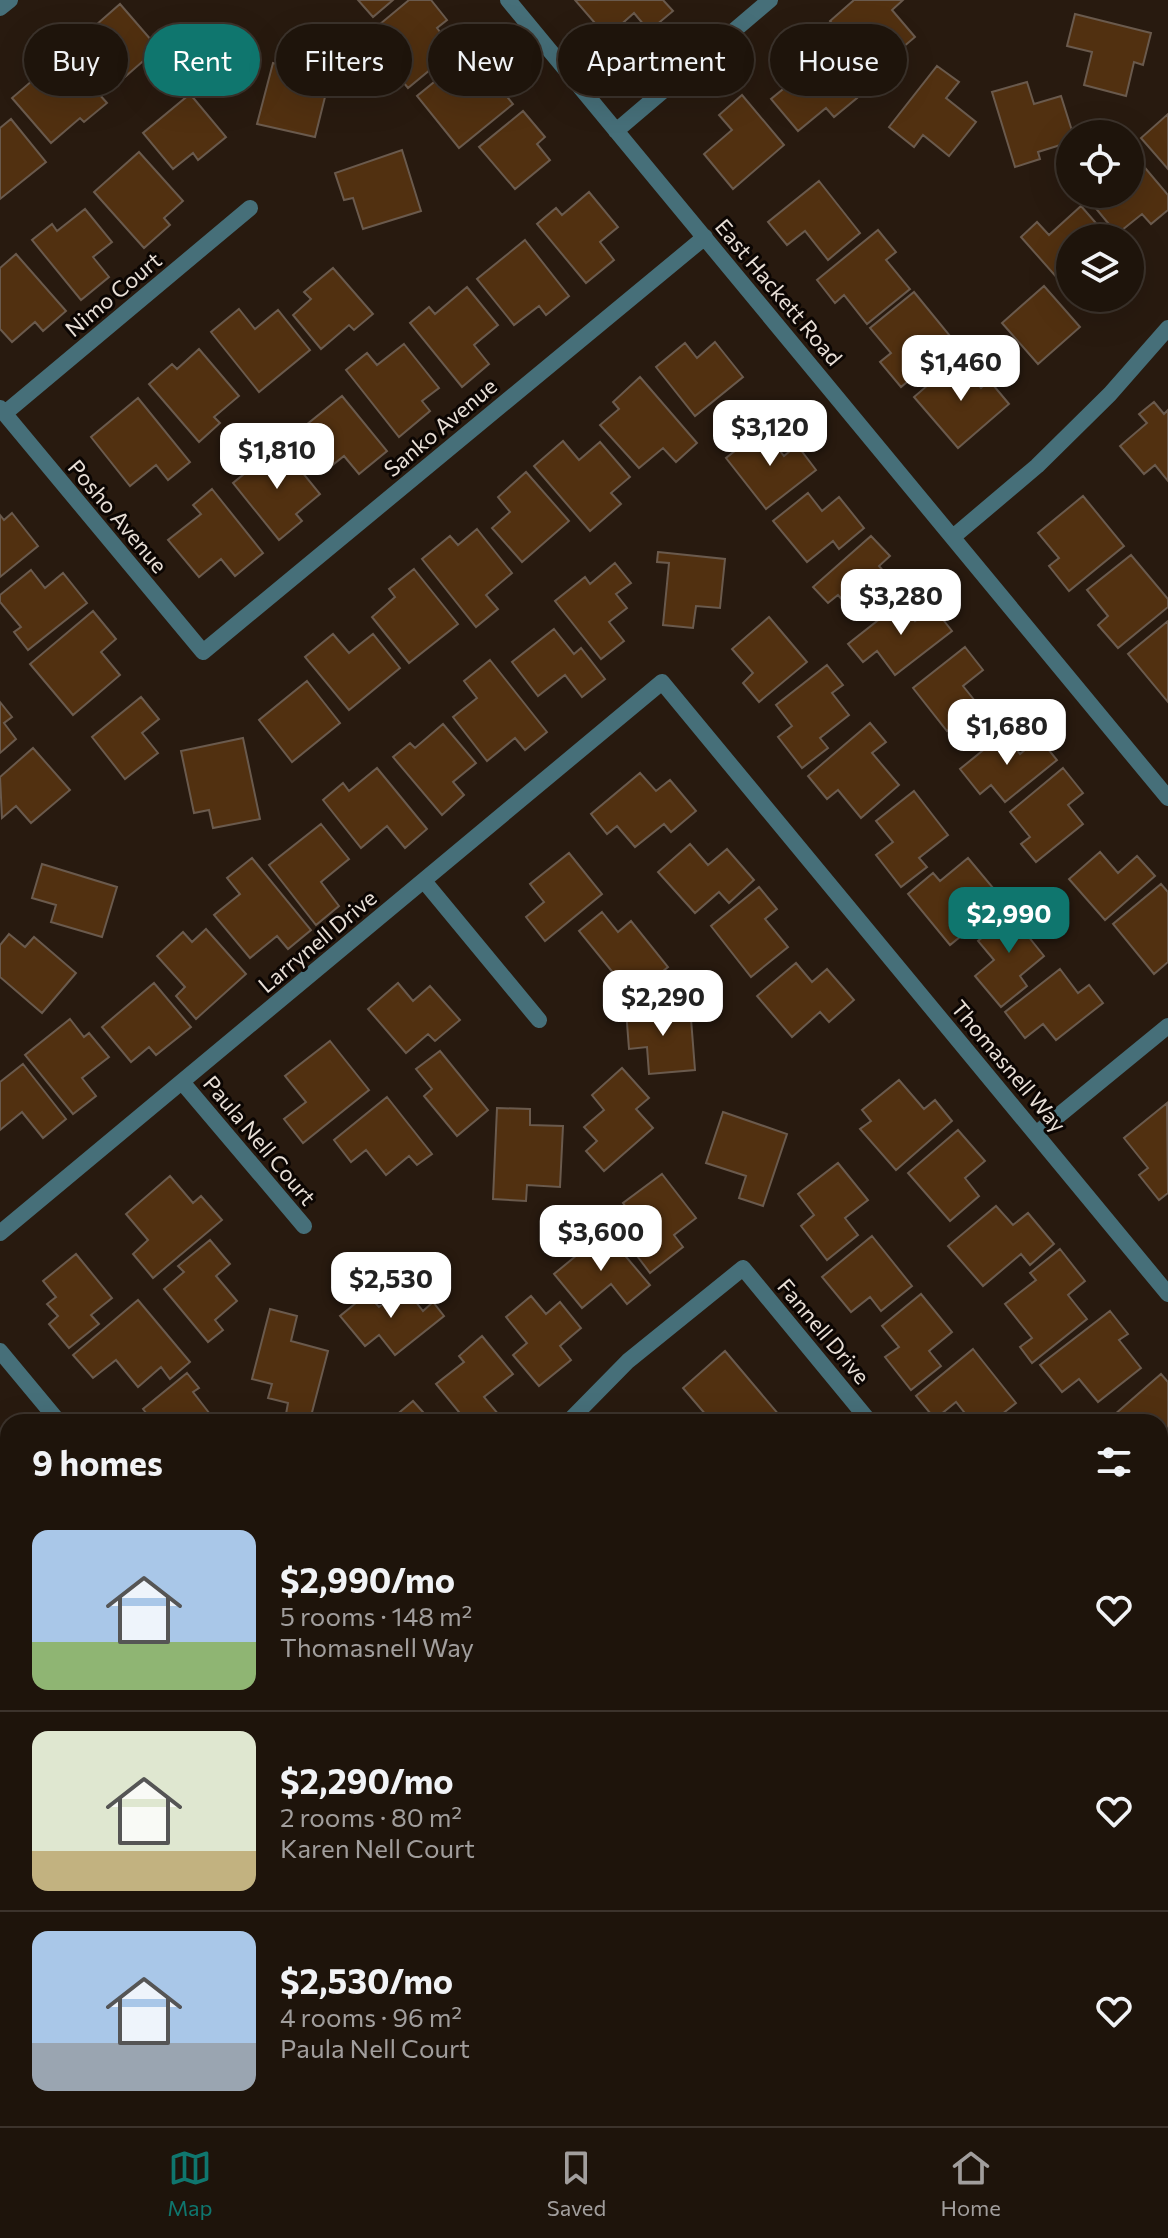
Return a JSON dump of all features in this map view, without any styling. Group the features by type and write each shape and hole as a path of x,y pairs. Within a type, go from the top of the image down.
{"street":[{"path":"0,8 10,0"},
{"name":"East Hackett Road","path":"508,0 1168,798"},
{"path":"616,131 770,0"},
{"name":"Nimo Court","path":"2,411 250,208"},
{"name":"Sanko Avenue","path":"203,652 705,237"},
{"path":"953,537 1037,466 1110,394 1168,328"},
{"name":"Posho Avenue","path":"2,411 203,652"},
{"name":"Larrynell Drive","path":"0,1233 662,682"},
{"name":"Thomasnell Way","path":"662,682 1168,1294"},
{"path":"424,881 539,1020"},
{"path":"1036,1134 1168,1026"},
{"name":"Paula Nell Court","path":"182,1082 304,1226"},
{"name":"Fannell Drive","path":"576,1414 628,1361 743,1268 863,1414"},
{"path":"0,1351 52,1414"}],"building":[{"path":"358,0 393,0 373,17"},
{"path":"409,0 431,0 447,20 442,24 428,24 428,71 412,85 412,24 380,24"},
{"path":"575,0 663,0 673,11 657,24 643,24 634,13 622,24 596,24"},
{"path":"854,0 903,0 892,10 904,24 833,24 830,21"},
{"path":"120,4 144,32 144,60 128,74 128,24 97,24"},
{"path":"1075,14 1151,33 1143,65 1134,62 1126,96 1084,85 1092,52 1067,46"},
{"path":"907,28 915,37 907,44"},
{"path":"273,63 276,64 276,96 325,96 315,137 257,124"},
{"path":"937,66 959,82 946,98 976,122 949,156 923,135 914,147 889,127"},
{"path":"1027,82 1034,104 1061,96 1069,120 1056,120 1056,146 1038,152 1040,159 1015,167 992,92"},
{"path":"428,87 428,96 507,96 513,104 459,148 417,96"},
{"path":"24,88 24,96 101,96 107,103 84,122 80,118 51,143 12,98"},
{"path":"188,96 192,96 226,137 198,160 193,153 173,169 143,133"},
{"path":"743,96 784,145 733,189 704,154 732,130 719,115"},
{"path":"775,96 857,98 834,117 826,108 798,131 771,99"},
{"path":"523,111 545,137 537,144 550,160 515,189 479,147"},
{"path":"1168,114 1168,169 1144,141 1144,135"},
{"path":"11,119 46,162 0,199 0,128"},
{"path":"402,150 421,211 363,229 353,198 344,200 335,173"},
{"path":"139,152 183,201 164,218 170,225 144,248 94,192"},
{"path":"1144,167 1168,195 1168,210 1151,224 1142,214 1130,224 1109,224 1096,208 1144,208"},
{"path":"819,181 860,233 828,260 805,231 787,245 768,222"},
{"path":"589,192 618,227 600,242 614,260 586,283 537,224 556,208 562,215"},
{"path":"1083,208 1097,224 1061,224"},
{"path":"85,209 112,242 93,257 109,277 81,300 32,240 52,224 57,231"},
{"path":"1037,222 1049,235 1056,229 1056,277 1021,237"},
{"path":"878,230 896,252 886,260 910,289 867,324 844,295 835,303 817,280"},
{"path":"525,240 569,296 546,315 539,306 514,325 477,279"},
{"path":"16,254 66,311 43,331 35,322 12,342 0,329 0,268"},
{"path":"333,268 373,314 354,330 349,325 321,349 293,315 311,299 304,292"},
{"path":"1044,286 1056,300 1056,312 1067,312 1080,327 1038,364 1002,323"},
{"path":"467,287 498,325 474,345 489,364 462,387 410,323 429,307 435,314"},
{"path":"914,292 955,342 901,387 880,362 891,353 870,328"},
{"path":"239,309 255,329 278,310 310,350 259,392 211,332"},
{"path":"715,342 743,377 695,416 656,367 685,343 697,358"},
{"path":"404,344 439,388 422,401 430,411 399,437 346,370 367,353 377,365"},
{"path":"199,349 239,396 214,417 220,423 199,442 149,384 172,364 177,369"},
{"path":"957,360 981,388 989,380 1009,404 958,448 914,397"},
{"path":"640,377 697,443 676,462 663,448 639,468 600,425 619,409 613,402"},
{"path":"342,396 387,451 359,474 344,456 325,471 295,434"},
{"path":"138,398 190,462 168,480 156,465 130,486 91,437"},
{"path":"1154,402 1164,414 1168,410 1168,481 1155,465 1144,474 1120,446 1147,423 1139,414"},
{"path":"763,429 784,456 797,445 816,470 766,509 726,458"},
{"path":"563,441 579,460 600,442 630,477 611,493 621,504 590,531 534,466"},
{"path":"280,445 320,494 296,514 302,521 279,540 233,483"},
{"path":"526,472 569,521 522,562 492,528 510,512 498,497"},
{"path":"212,489 263,553 235,576 221,559 199,577 168,540 201,514 193,505"},
{"path":"808,493 822,511 839,497 864,528 839,549 833,541 807,562 773,521"},
{"path":"1083,496 1124,546 1069,591 1049,566 1059,558 1038,533"},
{"path":"12,513 38,546 0,577 0,515 4,520"},
{"path":"477,529 512,573 486,595 498,609 476,627 422,559 450,536 458,545"},
{"path":"871,536 890,556 879,566 896,586 859,619 838,595 828,603 813,587"},
{"path":"658,552 725,559 720,608 696,606 693,628 663,625 669,563 657,562"},
{"path":"1131,555 1168,599 1168,607 1118,648 1098,625 1108,616 1087,590"},
{"path":"615,563 631,583 616,594 627,608 609,622 624,641 601,659 555,601 585,577 590,584"},
{"path":"414,569 458,624 409,663 372,617 395,597 389,589"},
{"path":"31,570 45,588 63,573 87,603 28,650 14,632 21,627 0,602 0,595"},
{"path":"900,603 915,621 933,607 952,631 895,675 877,651 863,662 848,644"},
{"path":"93,611 116,639 101,652 120,675 73,715 30,664"},
{"path":"769,617 807,662 759,702 743,683 753,673 732,649"},
{"path":"1168,621 1168,702 1128,654"},
{"path":"554,629 574,654 581,648 605,679 582,697 565,675 538,696 512,662"},
{"path":"333,634 349,653 373,634 400,668 349,710 305,657"},
{"path":"965,647 983,670 963,686 979,706 947,731 913,688"},
{"path":"490,660 547,732 525,750 515,738 487,761 453,717 477,698 464,681"},
{"path":"827,665 843,685 832,693 849,715 820,738 828,748 802,768 778,737 792,726 776,705"},
{"path":"307,681 340,723 292,762 259,720"},
{"path":"141,697 159,719 142,733 158,753 125,779 92,737"},
{"path":"0,702 12,717 4,723 16,739 0,753"},
{"path":"870,723 886,742 872,753 899,785 861,818 838,790 827,799 808,776"},
{"path":"443,724 476,763 453,782 464,795 442,815 393,757 410,743 415,748"},
{"path":"1003,734 1020,754 1039,738 1057,760 1005,802 991,785 980,794 960,769"},
{"path":"243,738 260,819 213,828 209,810 194,813 181,751"},
{"path":"33,748 70,790 31,823 16,806 2,818 0,777"},
{"path":"377,768 427,829 405,848 387,826 361,848 323,800 343,783 349,791"},
{"path":"1063,768 1083,793 1068,805 1083,824 1036,862 1021,844 1030,837 1010,812"},
{"path":"640,773 656,791 670,780 696,811 671,832 664,824 635,847 617,826 607,834 591,814"},
{"path":"914,791 948,835 919,858 927,867 901,887 876,855 893,842 876,821"},
{"path":"321,824 349,859 321,882 339,906 316,925 269,865"},
{"path":"690,844 708,865 727,849 754,880 729,903 719,892 695,913 658,872"},
{"path":"1100,852 1118,873 1137,856 1155,876 1105,920 1069,879"},
{"path":"569,853 602,894 545,941 526,917 544,902 530,884"},
{"path":"252,858 311,930 288,949 277,936 250,958 214,915 240,894 227,878"},
{"path":"968,858 1004,901 950,945 908,894 933,873 940,881"},
{"path":"42,864 117,887 102,937 51,922 56,905 32,898"},
{"path":"1161,884 1168,892 1168,962 1154,974 1113,924"},
{"path":"759,887 777,909 765,919 788,947 751,977 711,926"},
{"path":"1027,901 1040,917 1024,931 1044,956 1020,976 1027,986 1001,1007 975,976 994,960 978,941"},
{"path":"602,912 618,932 631,921 668,967 632,996 579,931"},
{"path":"206,929 246,974 196,1019 176,996 185,987 157,956 183,932 192,942"},
{"path":"9,934 25,947 34,937 76,973 42,1013 0,977 0,945"},
{"path":"796,963 812,982 827,969 854,1000 829,1022 820,1012 792,1037 757,996"},
{"path":"1060,969 1078,993 1089,985 1103,1003 1056,1040 1043,1024 1025,1038 1005,1012"},
{"path":"154,983 191,1027 156,1055 149,1047 131,1062 102,1027"},
{"path":"398,983 413,1001 430,986 460,1020 435,1041 428,1034 406,1053 368,1009"},
{"path":"690,1006 695,1070 649,1074 647,1047 629,1049 626,1010"},
{"path":"70,1019 84,1037 89,1033 109,1057 82,1078 96,1096 73,1114 25,1055"},
{"path":"330,1041 369,1090 303,1143 284,1119 306,1102 285,1076"},
{"path":"440,1051 488,1110 457,1136 424,1096 432,1089 416,1069"},
{"path":"23,1064 66,1119 43,1138 22,1112 0,1130 0,1082"},
{"path":"622,1068 649,1098 636,1109 653,1128 604,1171 586,1151 597,1141 584,1127 604,1110 592,1095"},
{"path":"899,1080 924,1109 935,1100 952,1121 896,1170 860,1129 871,1121 862,1110"},
{"path":"387,1097 432,1154 417,1165 409,1156 386,1175 366,1150 351,1162 334,1140"},
{"path":"1167,1103 1168,1193 1159,1200 1139,1175 1148,1168 1124,1138"},
{"path":"497,1108 530,1109 530,1125 563,1126 560,1187 527,1185 526,1201 493,1199"},
{"path":"723,1112 787,1134 763,1206 739,1198 746,1176 706,1163"},
{"path":"958,1130 985,1161 965,1178 979,1196 950,1221 908,1173"},
{"path":"838,1163 868,1200 845,1218 858,1235 827,1260 801,1226 814,1215 798,1194"},
{"path":"662,1174 696,1218 674,1235 683,1247 650,1273 625,1240 641,1228 623,1203"},
{"path":"170,1176 193,1203 201,1196 222,1220 153,1278 133,1254 148,1240 126,1214"},
{"path":"996,1206 1013,1225 1028,1213 1054,1244 1030,1265 1021,1254 983,1286 948,1246"},
{"path":"605,1232 650,1285 627,1304 611,1284 582,1308 554,1274"},
{"path":"872,1236 912,1286 881,1311 870,1297 851,1312 822,1277"},
{"path":"210,1240 230,1264 216,1276 237,1301 215,1320 223,1330 208,1342 164,1289 184,1272 178,1266"},
{"path":"1060,1249 1085,1281 1068,1295 1087,1319 1032,1363 1020,1347 1032,1338 1005,1304 1036,1280 1030,1273"},
{"path":"76,1254 112,1298 91,1315 99,1324 69,1348 49,1324 58,1316 47,1304 56,1297 43,1281"},
{"path":"404,1287 423,1311 433,1302 444,1316 395,1355 379,1335 365,1346 340,1316 367,1294 379,1307"},
{"path":"921,1294 952,1332 929,1351 941,1366 911,1390 885,1357 899,1347 882,1326"},
{"path":"531,1296 546,1314 560,1302 581,1328 560,1346 571,1360 539,1386 513,1355 527,1343 506,1317"},
{"path":"138,1300 190,1362 170,1379 161,1367 138,1387 116,1360 93,1378 73,1355"},
{"path":"270,1309 297,1316 291,1341 328,1351 312,1414 286,1414 288,1403 268,1398 272,1384 252,1379"},
{"path":"1110,1311 1128,1334 1119,1340 1141,1368 1098,1402 1079,1379 1062,1392 1040,1365"},
{"path":"482,1336 513,1374 484,1397 498,1414 460,1414 436,1384 464,1362 459,1356"},
{"path":"973,1349 1016,1403 1002,1414 966,1414 956,1402 941,1414 931,1414 916,1396"},
{"path":"725,1351 778,1414 705,1414 683,1388"},
{"path":"187,1373 199,1388 193,1392 210,1414 147,1414 143,1409"},
{"path":"1161,1374 1168,1382 1168,1414 1115,1414"},
{"path":"413,1401 425,1414 398,1414"}]}
